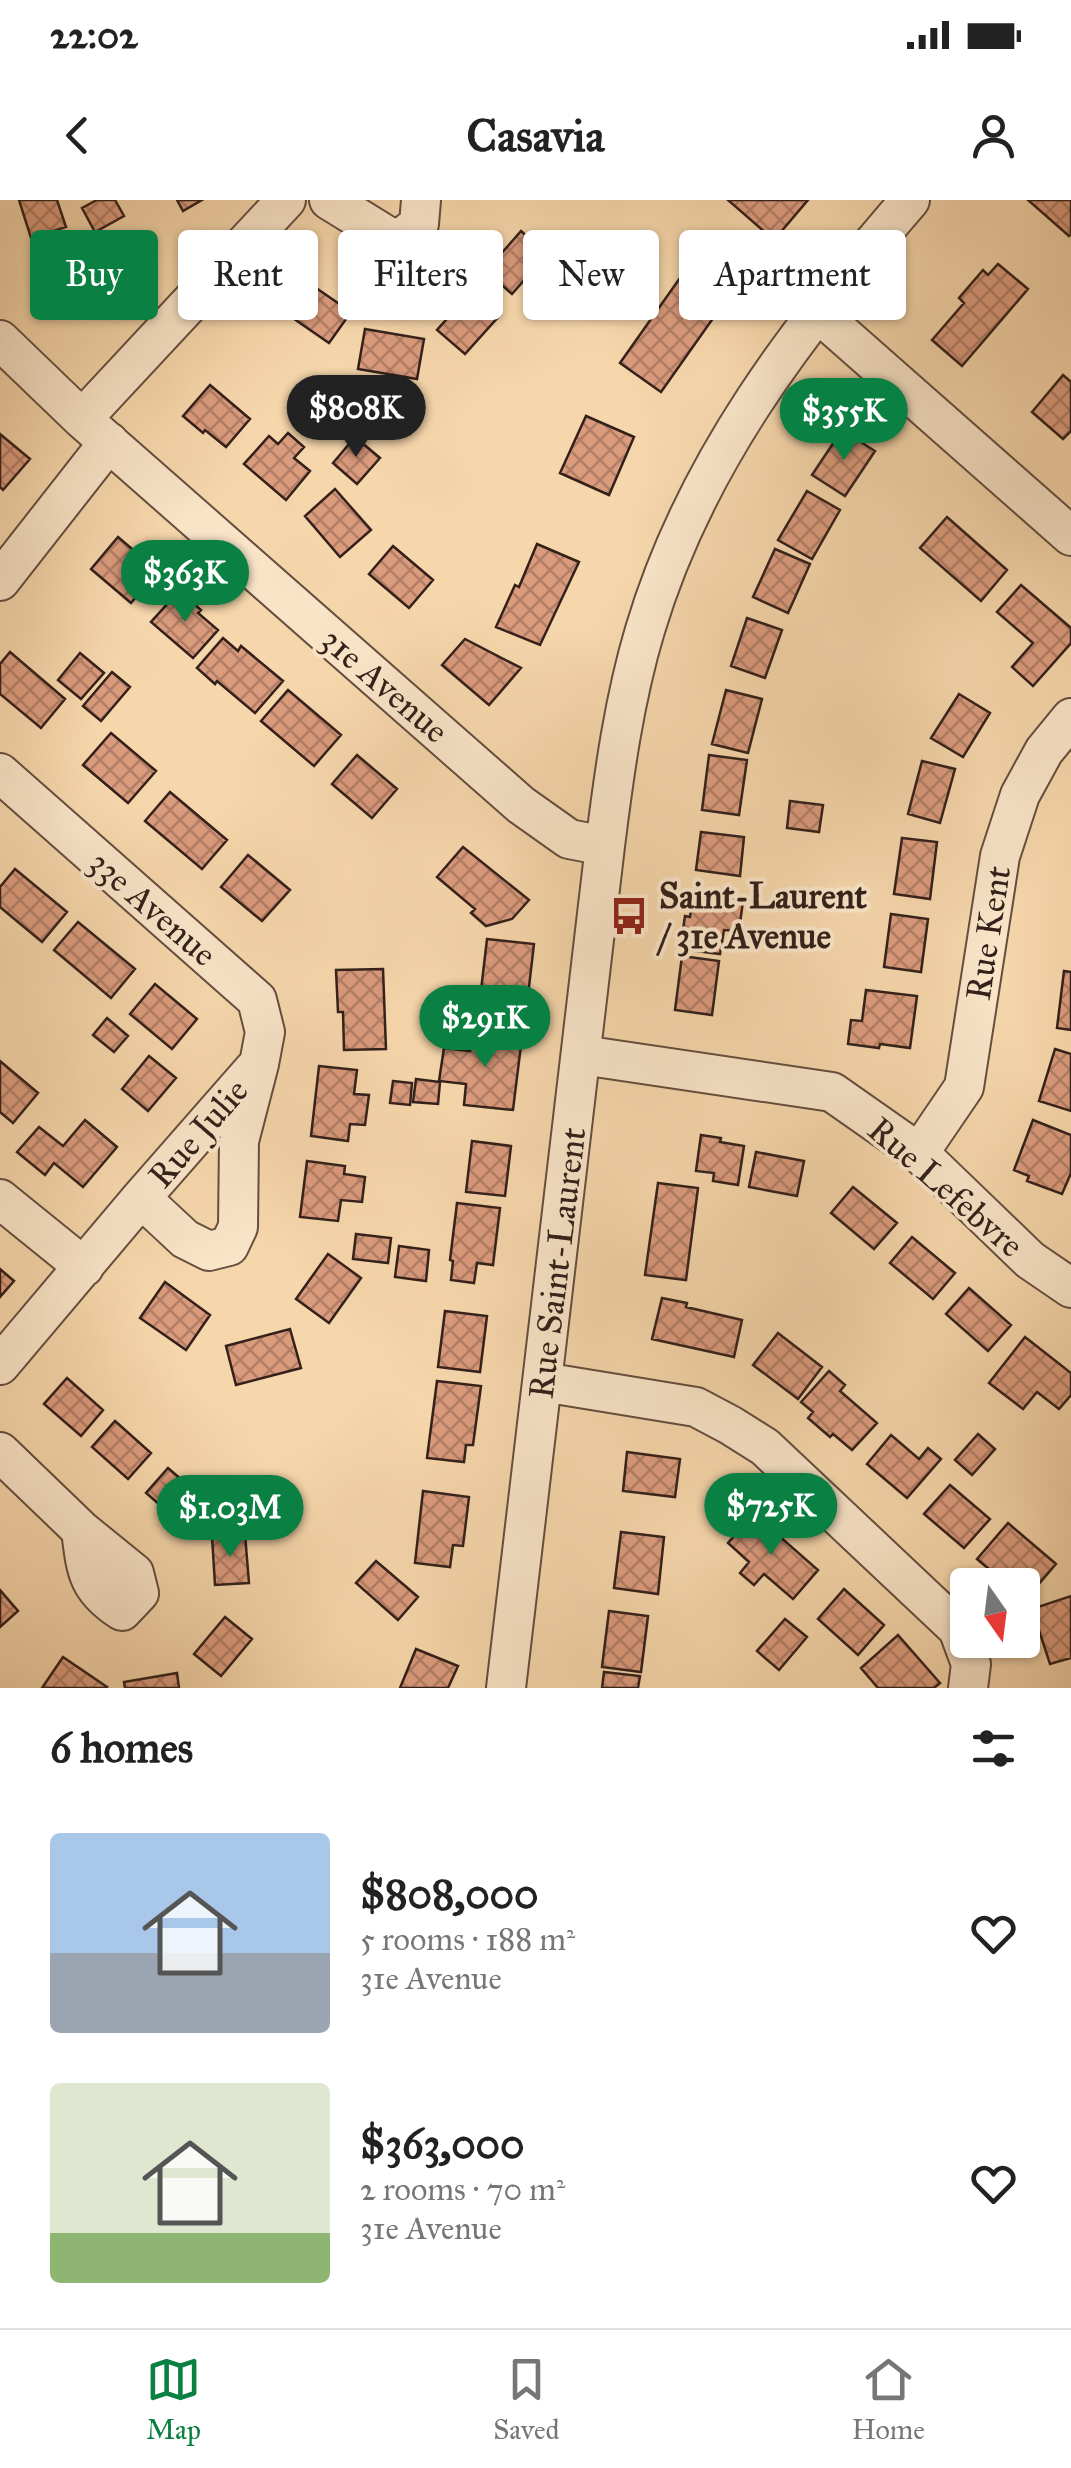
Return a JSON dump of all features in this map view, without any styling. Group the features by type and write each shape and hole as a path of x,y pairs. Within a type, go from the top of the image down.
{"street":[{"path":"0,582 96,430 286,200"},
{"path":"329,200 397,242 418,224 420,200"},
{"name":"Rue Saint-Laurent","path":"885,230 910,200"},
{"name":"Rue Saint-Laurent","path":"506,1688 605,846 632,677 667,567 690,512 766,380 811,320"},
{"path":"826,320 1071,536"},
{"name":"31e Avenue","path":"0,340 96,430 529,811 568,839 605,846"},
{"name":"Rue Kent","path":"919,1153 964,1087 1000,856 1020,795 1044,751 1071,718"},
{"name":"33e Avenue","path":"0,773 257,1000 265,1032 259,1064"},
{"name":"Rue Lefebvre","path":"582,1055 832,1092 919,1153 1030,1260 1071,1288"},
{"name":"Rue Julie","path":"141,1198 185,1240 209,1251 229,1246 238,1227 239,1141 259,1064"},
{"name":"Rue Julie","path":"0,1365 259,1064"},
{"path":"0,1199 84,1268"},
{"path":"543,1382 696,1407 765,1447 958,1629 971,1664 968,1688"},
{"path":"0,1452 81,1530"}],"building":[{"path":"19,200 57,200 66,227 30,230 30,235"},
{"path":"97,200 115,200 124,216 94,230 82,208"},
{"path":"177,200 202,200 183,211"},
{"path":"728,200 808,200 782,230 762,230"},
{"path":"1028,200 1071,200 1071,234 1069,236"},
{"path":"523,233 523,281 512,294 503,286 503,252"},
{"path":"998,264 1028,289 962,366 932,340 964,303 959,298 983,270 988,275"},
{"path":"679,279 679,320 712,320 661,392 620,363 650,320 659,320 659,308"},
{"path":"318,289 338,303 338,320 345,320 329,343 296,320 318,320"},
{"path":"446,320 496,320 465,354 437,330"},
{"path":"365,329 424,339 417,379 358,369"},
{"path":"1063,375 1071,382 1071,431 1063,439 1032,412"},
{"path":"210,385 250,419 226,447 183,416"},
{"path":"586,416 634,437 609,495 560,473"},
{"path":"842,430 875,451 845,496 812,475"},
{"path":"288,433 304,447 294,458 310,471 286,500 244,464 269,436 278,444"},
{"path":"0,434 30,459 3,490 0,487"},
{"path":"355,437 380,458 357,484 333,463"},
{"path":"335,489 371,530 340,557 305,516"},
{"path":"807,491 840,510 812,559 778,540"},
{"path":"947,517 1007,570 981,601 920,548"},
{"path":"118,537 155,575 131,603 91,569"},
{"path":"537,544 579,562 540,645 496,627"},
{"path":"393,546 433,580 409,608 369,574"},
{"path":"775,549 810,564 788,613 753,597"},
{"path":"1021,585 1071,628 1071,643 1033,686 1012,667 1033,643 997,612"},
{"path":"179,591 218,630 193,658 151,622"},
{"path":"747,618 782,630 765,678 731,666"},
{"path":"223,638 238,651 241,646 283,681 255,713 197,668"},
{"path":"465,639 521,668 489,705 442,665"},
{"path":"10,652 65,699 41,728 0,694 0,664"},
{"path":"80,653 104,673 81,699 58,680"},
{"path":"112,672 130,687 101,721 83,706"},
{"path":"288,690 341,735 314,766 261,721"},
{"path":"726,690 762,699 748,753 712,744"},
{"path":"959,694 990,713 963,757 931,738"},
{"path":"111,733 156,771 128,803 83,765"},
{"path":"357,755 397,789 372,818 332,784"},
{"path":"709,755 747,760 739,815 702,810"},
{"path":"922,761 955,769 940,823 908,814"},
{"path":"170,792 227,840 202,869 145,821"},
{"path":"790,801 823,805 819,832 787,828"},
{"path":"701,832 744,837 740,876 696,870"},
{"path":"902,838 937,842 930,899 894,894"},
{"path":"463,847 529,900 512,919 486,926 471,913 475,909 437,877"},
{"path":"248,855 290,890 262,921 221,887"},
{"path":"15,869 67,912 42,942 0,907 0,887"},
{"path":"693,894 743,901 739,931 724,930 720,954 680,949"},
{"path":"891,914 928,919 921,972 884,967"},
{"path":"78,922 135,969 111,998 54,950"},
{"path":"487,939 534,944 525,1021 478,1016"},
{"path":"682,956 719,961 712,1015 675,1010"},
{"path":"383,969 386,1049 344,1050 336,970"},
{"path":"1064,971 1071,972 1071,1030 1057,1028"},
{"path":"155,984 197,1019 172,1049 130,1014"},
{"path":"866,990 917,996 910,1048 848,1044 851,1020 862,1021"},
{"path":"107,1018 128,1036 114,1052 93,1035"},
{"path":"472,1031 522,1037 513,1110 464,1105 466,1084 439,1081 444,1048 470,1051"},
{"path":"1055,1049 1071,1054 1071,1111 1039,1101"},
{"path":"149,1056 176,1078 148,1111 122,1089"},
{"path":"0,1061 38,1093 13,1123 0,1112"},
{"path":"319,1066 357,1070 354,1094 369,1095 365,1125 350,1124 348,1141 311,1136"},
{"path":"416,1079 440,1082 438,1104 413,1102"},
{"path":"393,1081 412,1083 410,1105 390,1103"},
{"path":"85,1120 117,1147 83,1187 54,1163 45,1175 17,1152 39,1127 63,1146"},
{"path":"1033,1120 1071,1135 1071,1173 1062,1194 1027,1181 1029,1176 1014,1170"},
{"path":"701,1135 744,1146 738,1185 713,1181 714,1173 696,1171"},
{"path":"472,1141 511,1146 505,1196 466,1192"},
{"path":"756,1152 804,1161 797,1196 749,1187"},
{"path":"307,1161 345,1166 344,1174 365,1177 362,1202 341,1200 338,1221 300,1217"},
{"path":"658,1183 698,1188 686,1280 645,1275"},
{"path":"853,1187 897,1223 874,1249 831,1213"},
{"path":"457,1203 500,1208 493,1265 477,1263 474,1283 451,1280"},
{"path":"356,1234 391,1238 388,1263 353,1259"},
{"path":"912,1237 955,1273 933,1299 890,1263"},
{"path":"399,1246 429,1250 426,1281 395,1277"},
{"path":"328,1254 361,1278 329,1323 296,1299"},
{"path":"0,1269 14,1281 0,1297"},
{"path":"165,1282 210,1315 186,1350 140,1318"},
{"path":"969,1288 1011,1325 988,1351 946,1314"},
{"path":"662,1298 742,1320 734,1357 652,1339"},
{"path":"445,1311 487,1316 480,1372 438,1367"},
{"path":"290,1329 301,1368 236,1385 226,1346"},
{"path":"778,1333 822,1367 798,1399 753,1365"},
{"path":"1025,1337 1071,1373 1071,1395 1059,1409 1037,1392 1023,1409 989,1383"},
{"path":"829,1371 845,1385 840,1391 877,1423 852,1450 808,1418 813,1412 801,1402"},
{"path":"67,1378 103,1410 81,1436 44,1404"},
{"path":"437,1381 481,1386 473,1445 466,1445 464,1462 427,1458"},
{"path":"115,1421 151,1453 128,1479 92,1447"},
{"path":"978,1434 995,1449 972,1475 955,1460"},
{"path":"891,1435 919,1459 928,1448 941,1459 907,1498 867,1464"},
{"path":"627,1452 680,1459 675,1497 623,1491"},
{"path":"168,1468 205,1500 183,1525 146,1493"},
{"path":"950,1485 990,1519 964,1548 924,1514"},
{"path":"423,1491 469,1497 463,1546 453,1545 450,1567 415,1563"},
{"path":"754,1514 818,1570 793,1599 764,1574 754,1585 740,1573 749,1562 728,1543"},
{"path":"1008,1523 1056,1564 1040,1583 1040,1568 988,1568 977,1559"},
{"path":"621,1532 664,1537 658,1594 614,1588"},
{"path":"245,1534 249,1583 215,1585 212,1536"},
{"path":"376,1561 418,1597 398,1620 356,1583"},
{"path":"844,1589 884,1625 858,1655 818,1619"},
{"path":"0,1590 18,1611 0,1627"},
{"path":"1071,1596 1071,1658 1050,1664 1040,1633 1040,1606"},
{"path":"609,1611 648,1616 641,1672 602,1667"},
{"path":"225,1617 252,1639 221,1676 194,1654"},
{"path":"785,1619 807,1637 779,1670 757,1651"},
{"path":"898,1635 940,1683 934,1688 878,1688 861,1668"},
{"path":"416,1649 458,1666 448,1688 400,1688"},
{"path":"63,1657 107,1687 42,1688"},
{"path":"604,1672 640,1676 638,1688 602,1688"},
{"path":"177,1673 179,1688 125,1688 124,1682"}],"place":[{"name":"Saint-Laurent / 31e Avenue","path":"629,916"}]}
